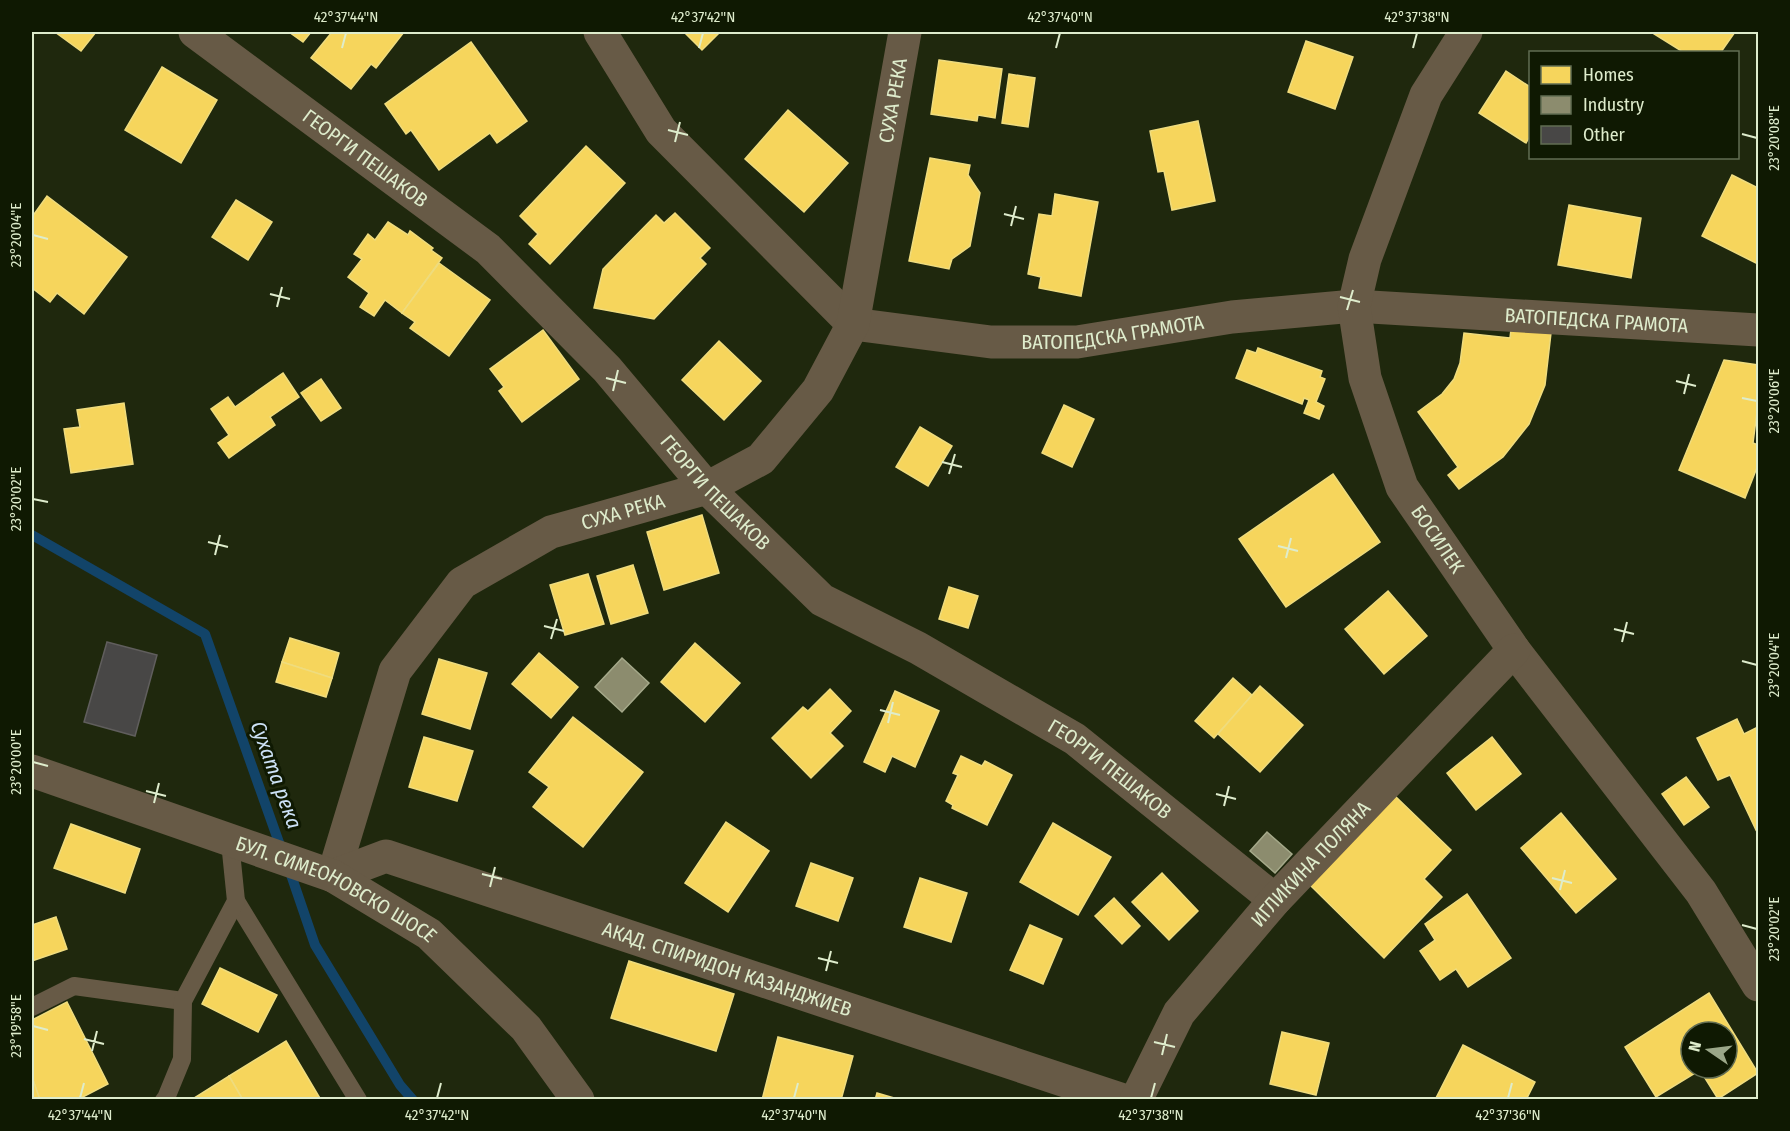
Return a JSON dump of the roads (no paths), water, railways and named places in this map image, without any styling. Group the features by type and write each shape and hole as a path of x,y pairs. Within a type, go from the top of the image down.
{"street":[{"name":"ГЕОРГИ ПЕШАКОВ","path":"195,32 488,249 607,369 707,488 822,600 918,648 1075,739 1275,900"},
{"path":"600,32 661,131 853,324"},
{"name":"СУХА РЕКА","path":"333,876 395,671 462,583 551,532 707,488 761,459 818,390 853,324 905,32"},
{"name":"БОСИЛЕК","path":"1466,32 1426,95 1365,259 1354,306 1365,378 1402,487 1514,650 1701,892 1758,985"},
{"name":"ВАТОПЕДСКА ГРАМОТА","path":"853,324 991,342 1077,342 1232,317 1354,306 1758,330"},
{"name":"ИГЛИКИНА ПОЛЯНА","path":"1136,1100 1179,1013 1275,900 1514,650"},
{"name":"БУЛ. СИМЕОНОВСКО ШОСЕ","path":"32,771 230,842 333,876 429,934 526,1028 578,1100"},
{"name":"АКАД. СПИРИДОН КАЗАНДЖИЕВ","path":"333,876 386,856 1123,1100"}],"lane":[{"path":"230,842 236,901 358,1100"},
{"path":"164,1100 182,1059 183,1001 236,901"},
{"path":"32,1007 74,986 183,1001"}],"waterway":[{"name":"Сухата река","path":"32,535 205,634 282,851"},
{"name":"Сухата река","path":"288,866 315,945 400,1085 413,1100"}]}
